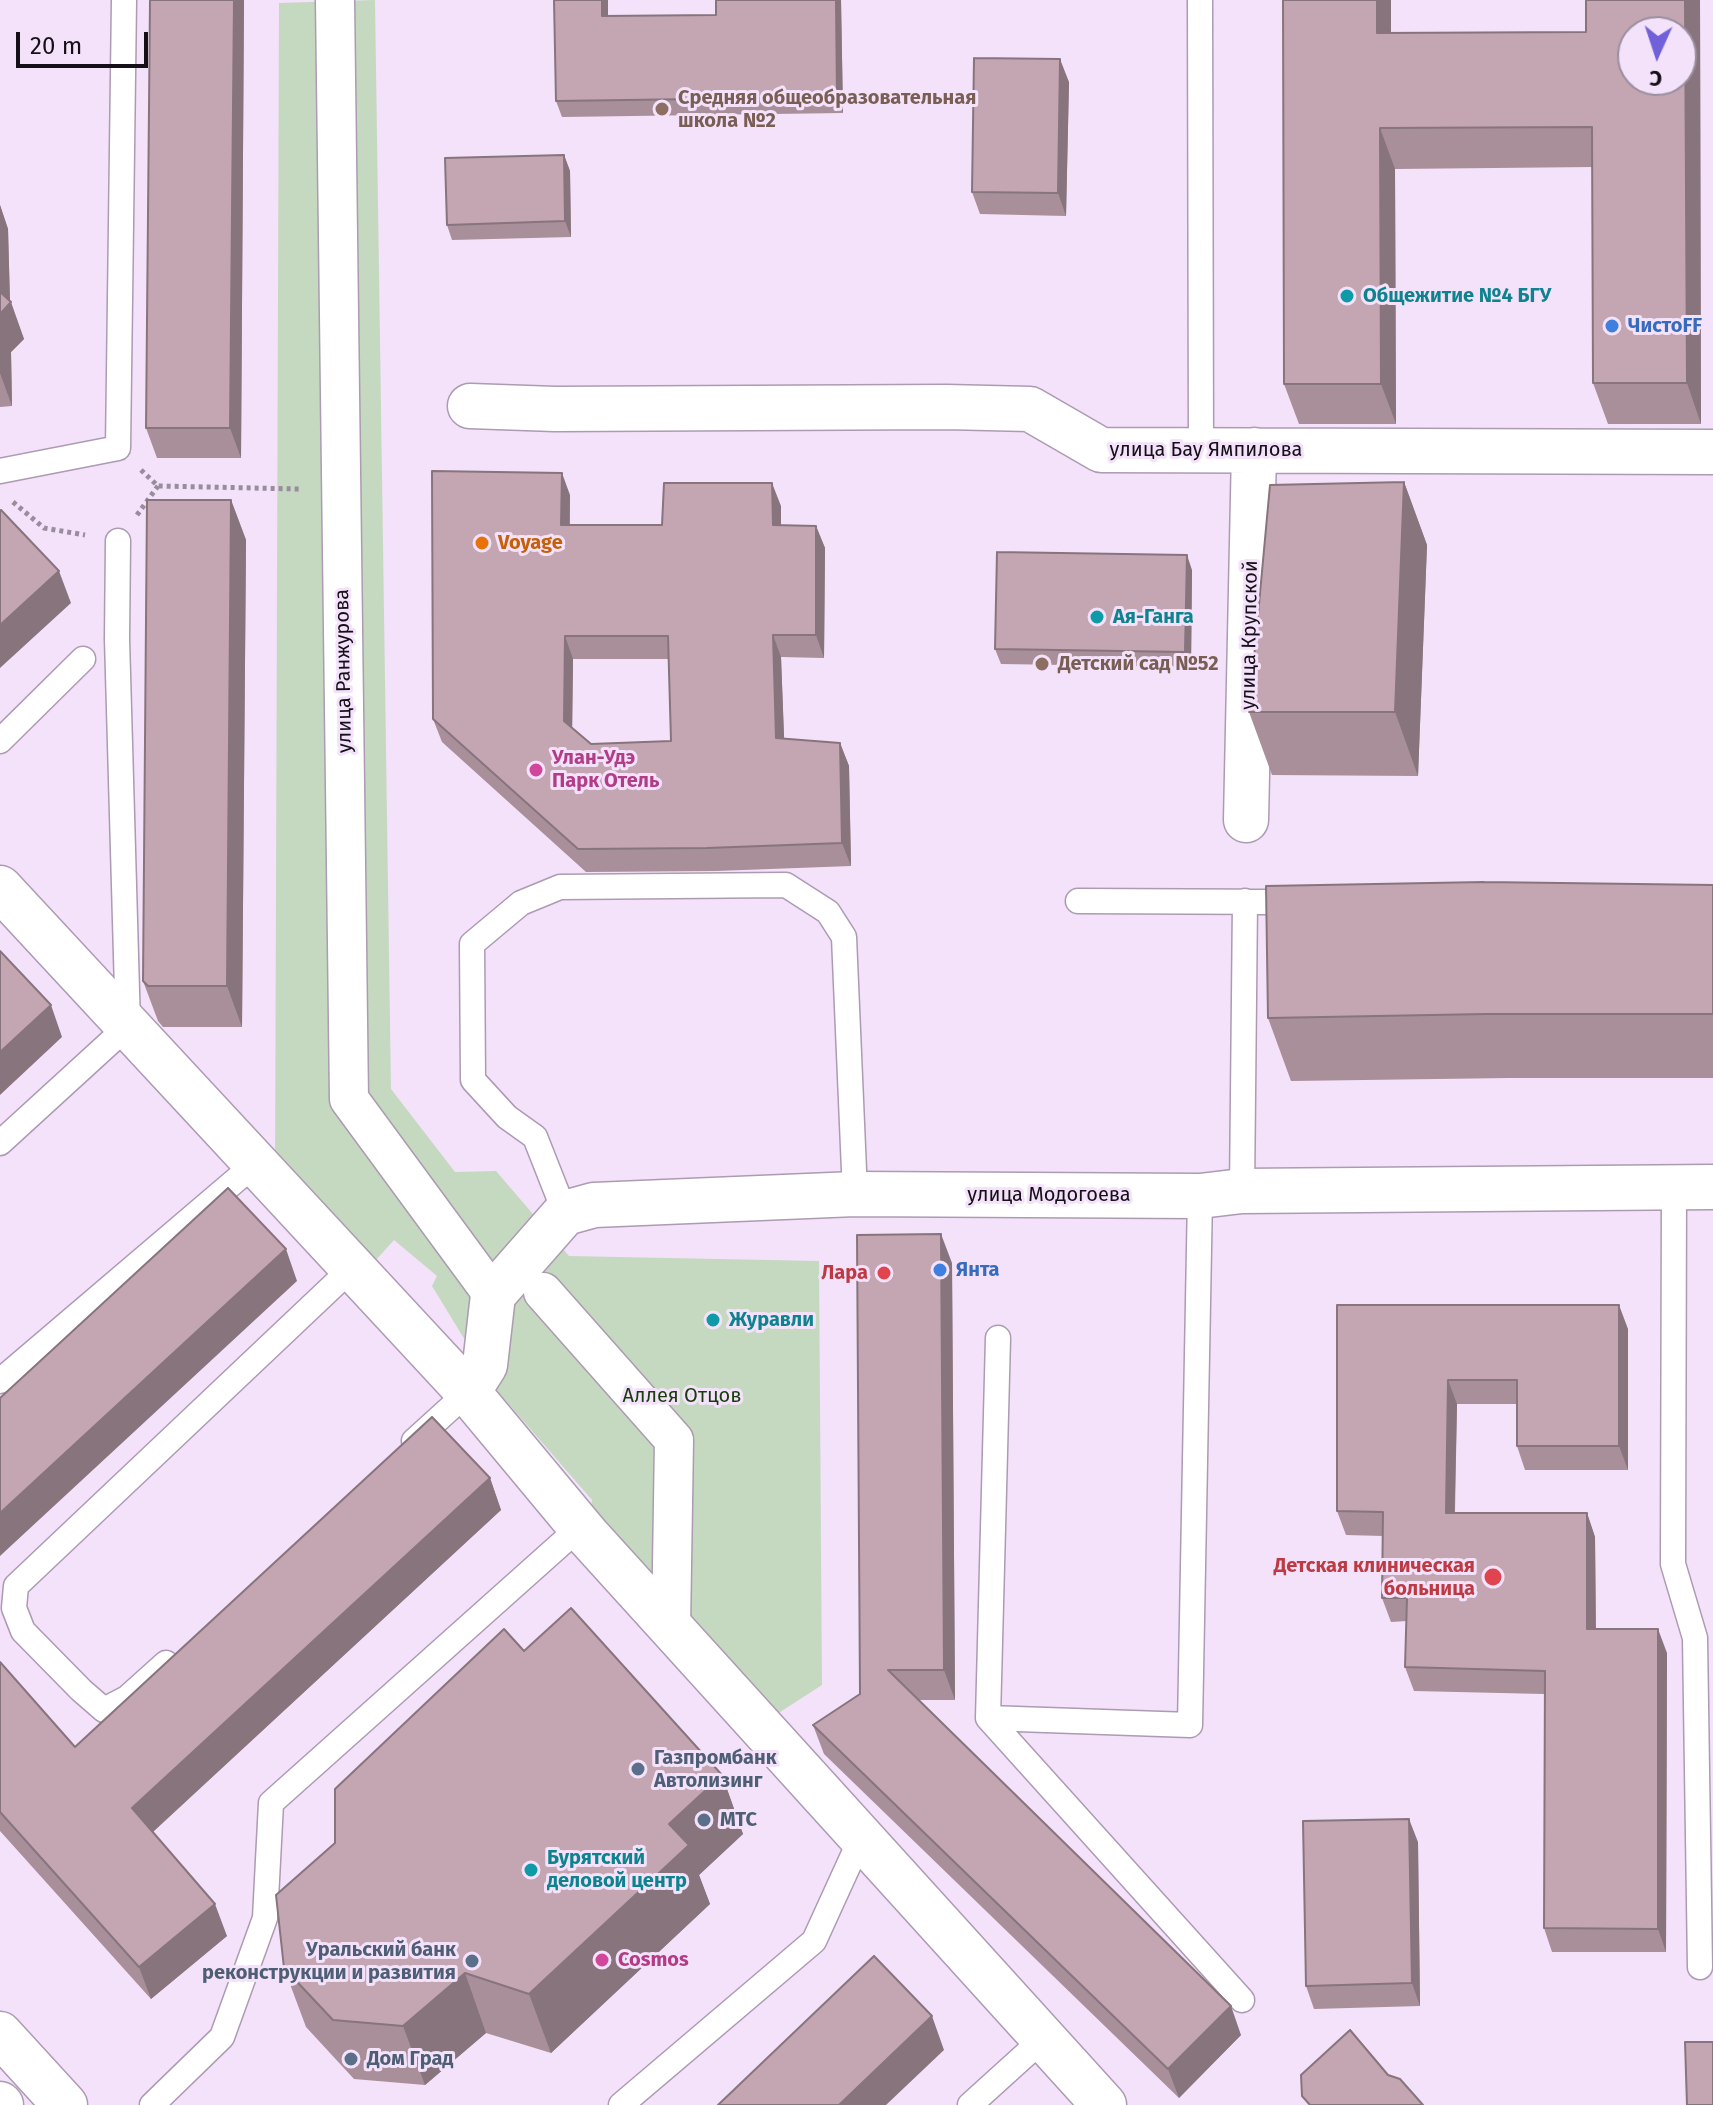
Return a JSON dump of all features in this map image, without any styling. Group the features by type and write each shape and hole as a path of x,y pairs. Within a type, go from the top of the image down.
{"street":[{"name":"улица Ранжурова","path":"335,0 349,1099 493,1295"},
{"name":"улица Бау Ямпилова","path":"470,406 555,409 1030,409 1101,450 1713,452"},
{"name":"улица Крупской","path":"1246,820 1254,450"},
{"path":"0,888 352,1268 477,1378 580,1527 1104,2105"},
{"name":"улица Модогоева","path":"565,1213 594,1205 855,1194 1200,1196 1242,1191 1694,1187"},
{"path":"477,1378 493,1295 565,1213"},
{"path":"543,1292 674,1440 671,1628"},
{"path":"0,2034 65,2105"}],"lane":[{"path":"0,471 118,448 124,0"},
{"path":"1200,0 1201,449"},
{"path":"0,1143 128,1026 117,639 118,541"},
{"path":"0,741 83,659"},
{"path":"565,1213 535,1137 507,1117 473,1080 472,944 521,903 560,887 786,885 828,912 844,937 855,1194"},
{"path":"1078,901 1322,901"},
{"path":"1242,1191 1245,901"},
{"path":"0,1381 256,1163"},
{"path":"1694,1187 1673,1564 1695,1638 1700,1967"},
{"path":"988,1718 1190,1725 1200,1196"},
{"path":"186,1645 127,1698 104,1710 23,1631 14,1608 16,1586 352,1268"},
{"path":"998,1338 988,1718 1242,2000"},
{"path":"398,1455 477,1378"},
{"path":"152,2105 222,2037 265,1918 271,1803 580,1527"},
{"path":"621,2105 814,1941 861,1838"},
{"path":"970,2105 1044,2038"}],"path":[{"path":"118,448 158,486 341,489"},
{"path":"11,501 44,528 118,541"}],"green space":[{"name":"Аллея Отцов","path":"375,0 391,1089 455,1172 496,1171 569,1256 819,1261 822,1685 760,1725 587,1535 592,1500 493,1386 432,1286 437,1276 394,1240 375,1261 275,1175 279,3"}],"building":[{"path":"150,0 234,0 230,428 146,428"},
{"path":"554,0 602,0 602,16 716,15 716,0 836,0 837,97 556,101"},
{"name":"Общежитие №4 БГУ","path":"1283,0 1377,0 1377,33 1586,32 1586,0 1685,0 1685,16 1617,16 1617,96 1686,96 1687,383 1593,383 1592,127 1380,128 1381,384 1284,384"},
{"path":"974,58 1060,59 1058,193 972,192"},
{"path":"564,155 565,221 447,225 445,158"},
{"path":"0,292 11,302 0,314"},
{"path":"432,471 562,473 561,525 662,525 664,483 772,483 773,525 816,526 816,635 773,635 776,738 840,743 842,843 578,849 433,719","holes":["565,636 668,636 671,741 591,744 564,721"]},
{"path":"1404,482 1395,712 1249,712 1270,485"},
{"path":"147,500 231,500 227,986 148,986 143,981"},
{"path":"0,511 59,571 0,625"},
{"name":"Ая-Ганга","path":"997,552 1187,555 1185,652 995,649"},
{"path":"1484,882 1713,885 1713,1014 1268,1018 1266,886"},
{"path":"0,951 51,1005 0,1052"},
{"path":"228,1188 286,1249 0,1513 0,1398"},
{"path":"941,1234 944,1670 888,1670 1231,2006 1168,2069 813,1725 860,1694 857,1235"},
{"path":"1337,1305 1619,1305 1619,1446 1517,1446 1517,1380 1448,1380 1446,1513 1587,1513 1587,1629 1658,1629 1658,1929 1544,1928 1545,1671 1405,1667 1407,1598 1382,1598 1383,1512 1337,1511"},
{"path":"432,1417 490,1478 132,1808 215,1904 139,1967 0,1812 0,1662 75,1747"},
{"name":"Бурятский деловой центр","path":"571,1608 722,1775 669,1824 689,1845 529,1994 465,1973 403,2026 333,2020 284,1968 276,1895 335,1843 335,1789 504,1629 524,1651"},
{"path":"1409,1819 1412,1983 1306,1986 1303,1821"},
{"path":"874,1956 932,2016 839,2105 718,2105"},
{"path":"1350,2030 1388,2075 1400,2079 1423,2105 1310,2105 1302,2096 1301,2075"},
{"path":"1685,2042 1713,2042 1713,2105 1687,2105"}],"place":[{"name":"Средняя общеобразовательная школа №2","path":"662,109"},
{"name":"Общежитие №4 БГУ","path":"1347,296"},
{"name":"ЧистоFF","path":"1612,326"},
{"name":"Voyage","path":"482,543"},
{"name":"Ая-Ганга","path":"1097,617"},
{"name":"Детский сад №52","path":"1042,664"},
{"name":"Улан-Удэ Парк Отель","path":"536,770"},
{"name":"Янта","path":"940,1270"},
{"name":"Лара","path":"884,1273"},
{"name":"Журавли","path":"713,1320"},
{"name":"Детская клиническая больница","path":"1493,1577"},
{"name":"Газпромбанк Автолизинг","path":"638,1769"},
{"name":"МТС","path":"704,1820"},
{"name":"Бурятский деловой центр","path":"531,1870"},
{"name":"Cosmos","path":"602,1960"},
{"name":"Уральский банк реконструкции и развития","path":"472,1961"},
{"name":"Дом Град","path":"351,2059"}]}
